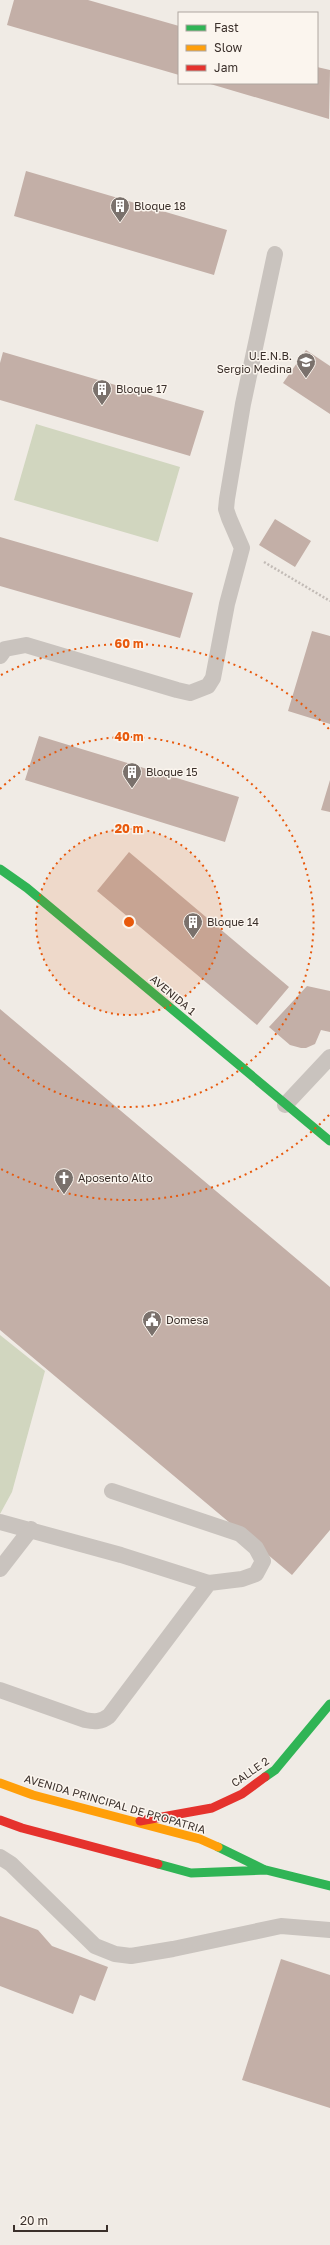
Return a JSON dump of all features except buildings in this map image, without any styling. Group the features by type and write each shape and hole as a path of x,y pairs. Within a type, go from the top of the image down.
{"street":[{"name":"AVENIDA 1","path":"0,869 27,888 285,1105 330,1141"},
{"name":"CALLE 2","path":"133,1822 212,1808 242,1794 275,1770 330,1704"},
{"name":"AVENIDA PRINCIPAL DE PROPATRIA","path":"0,1783 33,1795 200,1839 266,1870 330,1886"},
{"name":"AVENIDA PRINCIPAL DE PROPATRIA","path":"0,1820 38,1832 191,1873 266,1870"}],"lane":[{"path":"0,656 5,649 26,646 190,693 202,690 208,686 212,678 227,604 242,548 229,518 226,508 227,499 243,404 275,254"},
{"path":"285,1105 330,1056"},
{"path":"0,1522 31,1529 209,1583 242,1579 256,1574 263,1561 256,1548 240,1534 112,1491"},
{"path":"0,1569 31,1529"},
{"path":"0,1690 85,1720 95,1722 103,1721 109,1716 209,1583"},
{"path":"0,1857 11,1864 94,1946 115,1954 131,1956 281,1926 330,1930"}],"path":[{"path":"242,548 330,602"}],"green space":[{"path":"36,424 180,467 158,542 14,500"},
{"path":"0,1335 45,1371 12,1492 0,1514"}],"traffic: fast":[{"path":"0,869 27,888 330,1141"},
{"path":"265,1777 275,1770 330,1704"},
{"path":"218,1847 263,1869"},
{"path":"158,1864 191,1873 266,1870 330,1886"}],"traffic: slow":[{"path":"0,1783 33,1795 200,1839 218,1847"}],"traffic: jam":[{"path":"140,1821 212,1808 242,1794 265,1777"},
{"path":"0,1820 22,1828 158,1864"}],"place":[{"name":"Bloque 18","path":"120,223"},
{"name":"U.E.N.B. Sergio Medina","path":"306,379"},
{"name":"Bloque 17","path":"102,406"},
{"name":"Bloque 15","path":"132,789"},
{"name":"Bloque 14","path":"193,939"},
{"name":"Aposento Alto","path":"64,1195"},
{"name":"Domesa","path":"152,1337"}]}
